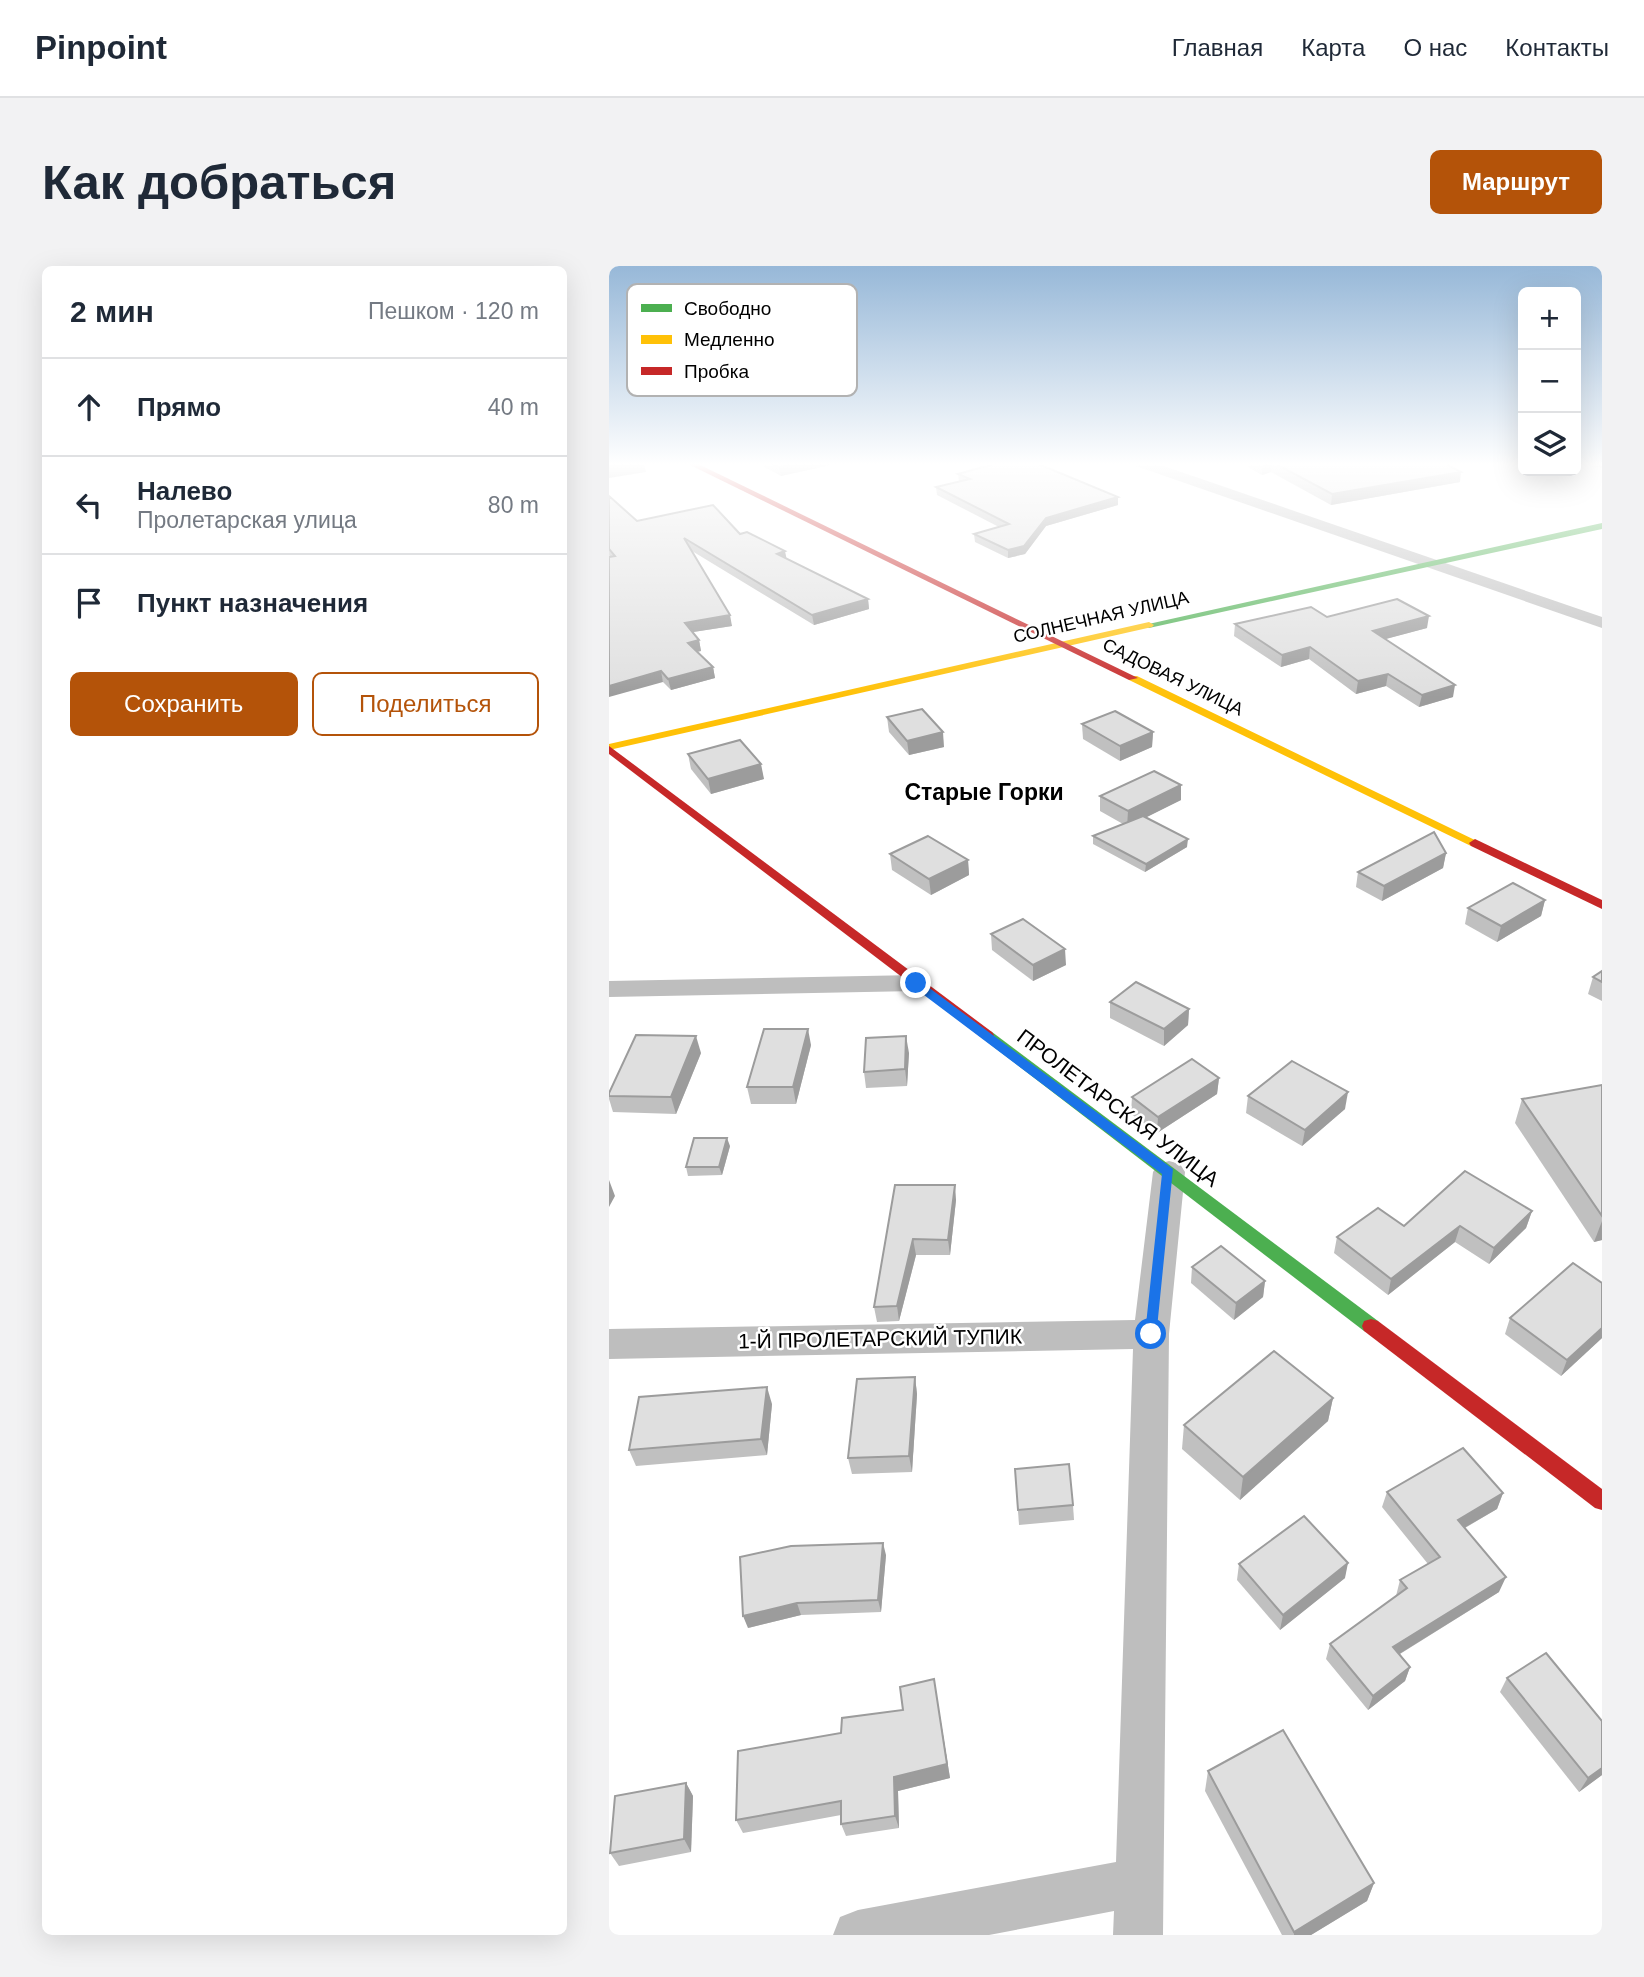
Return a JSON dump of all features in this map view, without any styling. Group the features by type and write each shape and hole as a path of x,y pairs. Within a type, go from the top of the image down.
{"street":[{"name":"САДОВАЯ УЛИЦА","path":"849,541 1602,905"},
{"path":"1369,541 1602,623"},
{"name":"СОЛНЕЧНАЯ УЛИЦА","path":"609,748 1531,541"},
{"name":"ПРОЛЕТАРСКАЯ УЛИЦА","path":"609,748 1602,1501"},
{"path":"609,989 916,983"},
{"path":"1138,1935 1151,1334 1169,1172"},
{"name":"1-Й ПРОЛЕТАРСКИЙ ТУПИК","path":"609,1344 1151,1334"},
{"path":"858,1935 1140,1882"}],"building":[{"path":"609,541 686,541 730,615 685,623 699,640 688,643 713,667 668,679 661,671 609,686 609,557 615,556 609,549"},
{"path":"689,541 765,541 785,551 777,554 868,599 812,615"},
{"path":"989,541 1028,541 1024,546 1008,550"},
{"path":"1397,599 1429,616 1373,631 1455,685 1422,695 1388,674 1358,681 1310,647 1282,655 1235,624 1311,607 1327,617"},
{"path":"922,709 943,732 907,741 887,717"},
{"path":"1115,711 1153,732 1120,746 1082,724"},
{"path":"740,740 761,764 708,779 688,754"},
{"path":"1154,771 1181,785 1128,811 1100,796"},
{"path":"1143,816 1188,839 1146,864 1093,836"},
{"path":"1434,832 1446,853 1384,886 1358,872"},
{"path":"928,836 968,860 929,879 890,854"},
{"path":"1513,883 1545,900 1501,926 1468,908"},
{"path":"1023,919 1065,949 1033,965 991,934"},
{"path":"1602,971 1602,982 1593,977"},
{"path":"1136,982 1189,1009 1164,1029 1110,1002"},
{"path":"764,1029 808,1029 793,1087 747,1087"},
{"path":"636,1035 696,1036 671,1097 609,1096"},
{"path":"906,1036 905,1069 864,1072 866,1038"},
{"path":"1192,1059 1219,1078 1158,1117 1132,1097"},
{"path":"1292,1061 1348,1092 1305,1130 1248,1096"},
{"path":"1602,1085 1602,1216 1522,1099"},
{"path":"694,1138 727,1138 719,1167 686,1167"},
{"path":"1465,1171 1532,1211 1494,1248 1460,1226 1391,1279 1337,1237 1378,1208 1404,1226"},
{"path":"895,1185 955,1185 948,1240 913,1239 897,1306 874,1307"},
{"path":"1221,1246 1265,1281 1236,1303 1192,1267"},
{"path":"1573,1263 1602,1283 1602,1328 1567,1360 1510,1318"},
{"path":"1274,1351 1333,1398 1243,1477 1184,1425"},
{"path":"915,1377 909,1456 848,1458 857,1379"},
{"path":"767,1387 761,1439 629,1450 639,1397"},
{"path":"1463,1448 1503,1493 1458,1520 1506,1577 1393,1647 1410,1667 1373,1696 1330,1644 1407,1588 1400,1580 1440,1557 1387,1492"},
{"path":"1069,1464 1073,1505 1018,1510 1015,1469"},
{"path":"1304,1516 1348,1563 1283,1615 1239,1564"},
{"path":"883,1543 878,1600 797,1603 743,1616 740,1557 791,1546"},
{"path":"1546,1653 1602,1721 1602,1768 1588,1778 1507,1678"},
{"path":"934,1679 947,1764 894,1777 895,1816 841,1824 841,1801 736,1820 738,1751 841,1733 842,1718 903,1710 900,1687"},
{"path":"1283,1730 1374,1883 1294,1932 1208,1771"},
{"path":"686,1783 684,1839 610,1853 615,1796"}],"traffic: fast":[{"path":"1149,625 1534,541"},
{"path":"987,1035 1371,1326"}],"traffic: slow":[{"path":"609,747 1149,625"},
{"path":"1133,678 1475,843"}],"traffic: jam":[{"path":"850,541 1133,678"},
{"path":"609,749 987,1035"},
{"path":"1475,843 1602,905"},
{"path":"1371,1326 1602,1501"}],"district":[{"name":"Старые Горки","path":"984,792"}],"route":[{"path":"916,983 1169,1172 1151,1334"}]}
